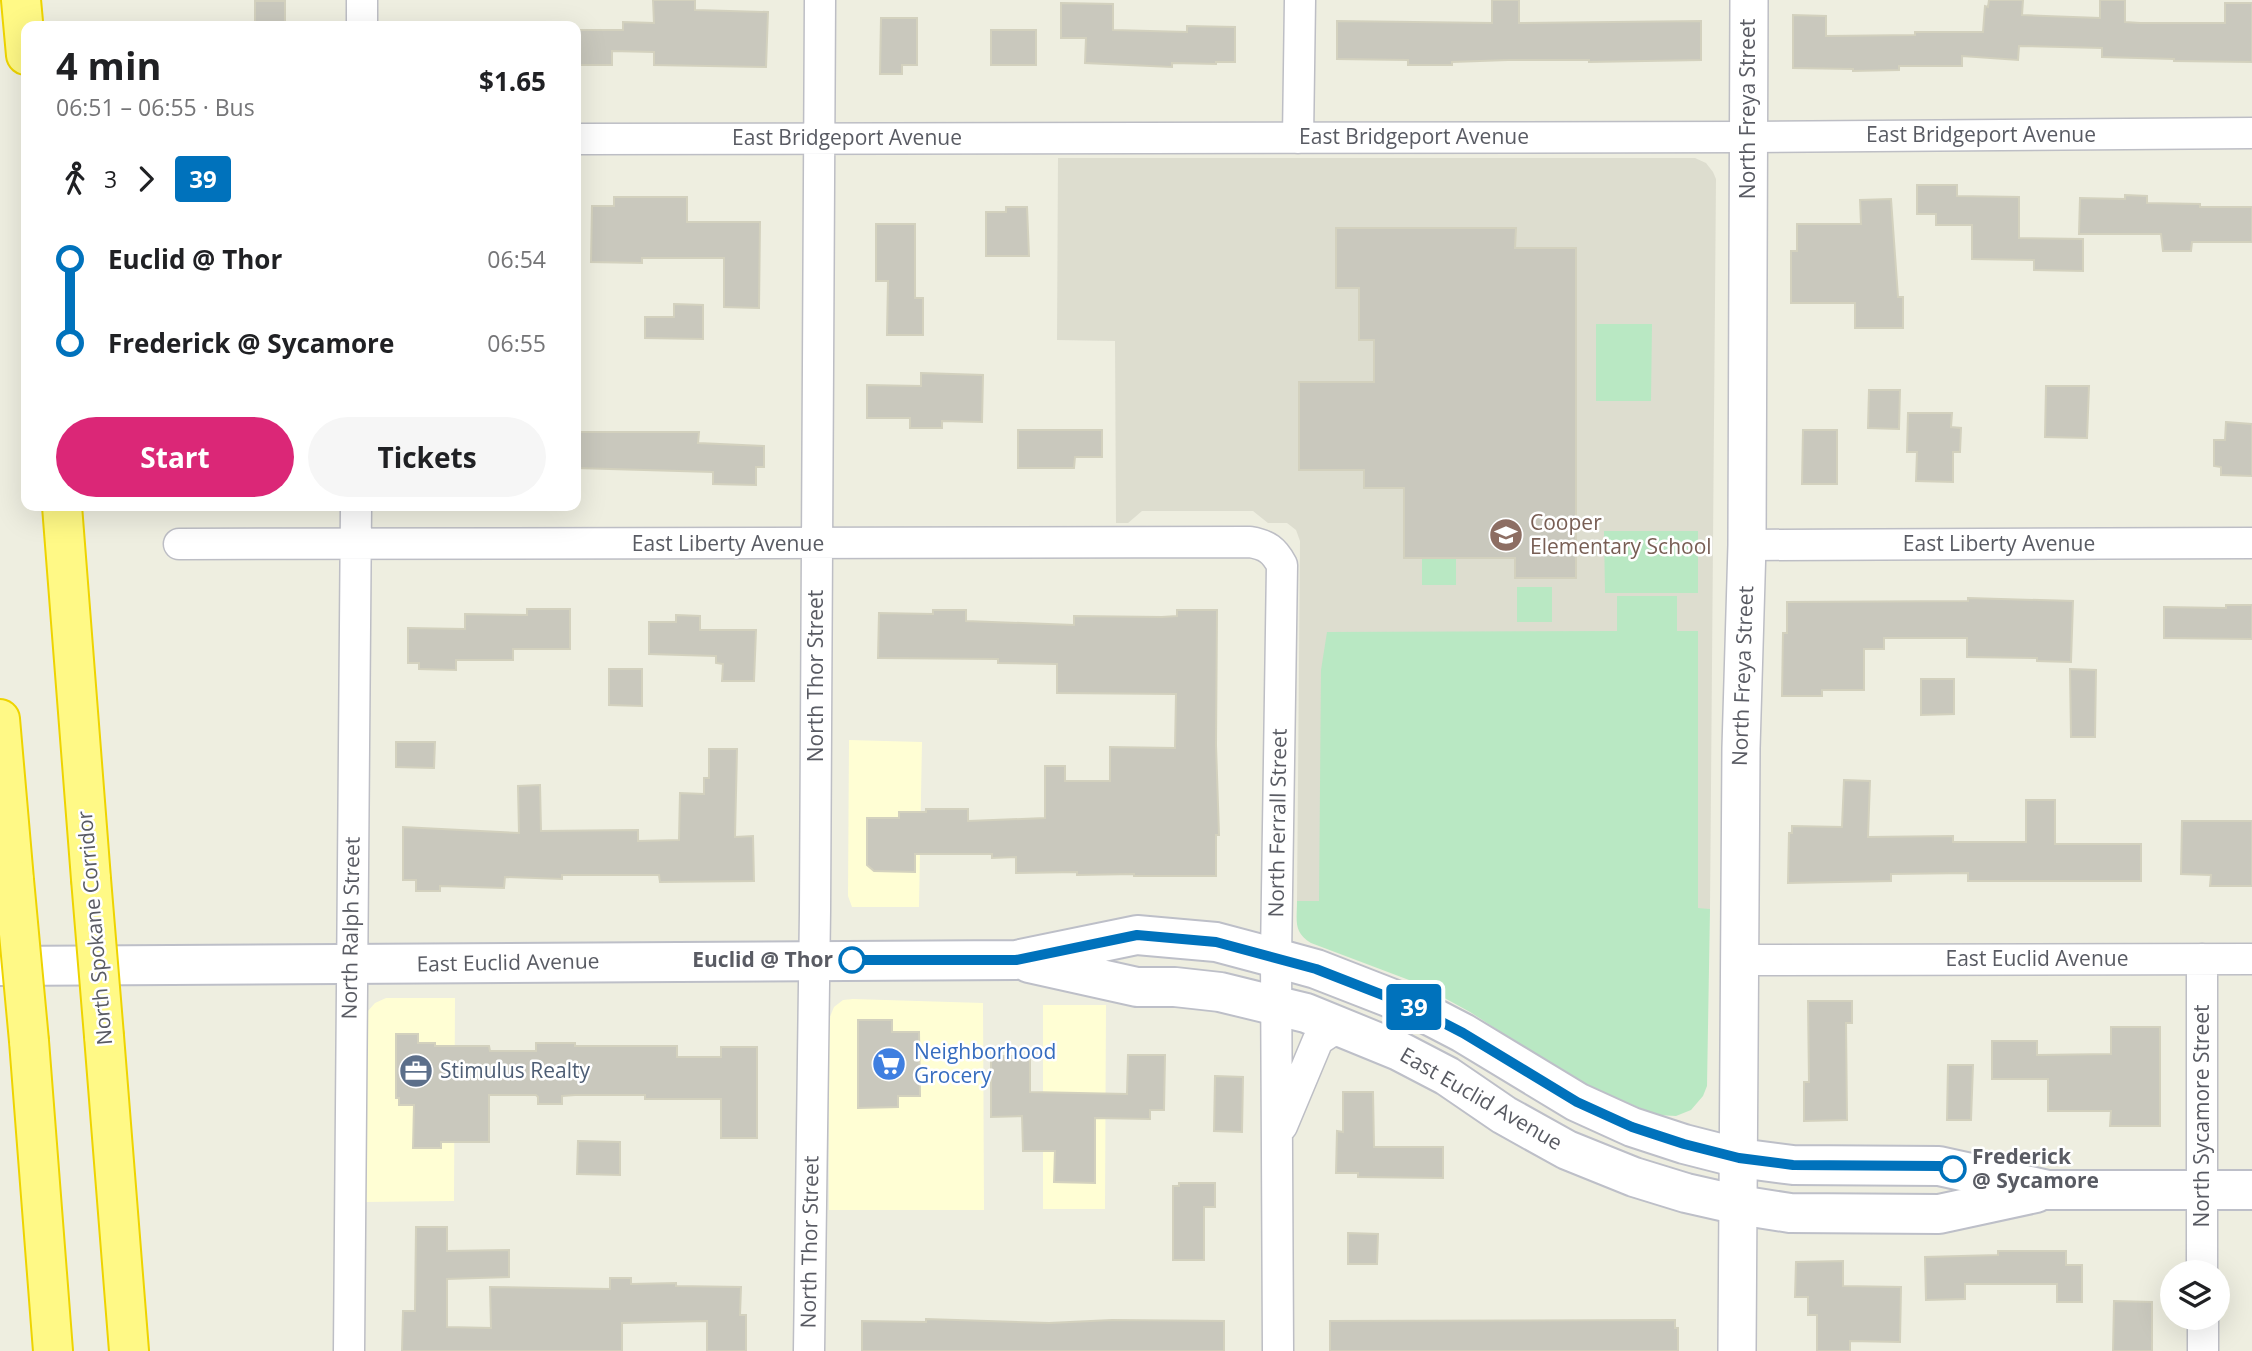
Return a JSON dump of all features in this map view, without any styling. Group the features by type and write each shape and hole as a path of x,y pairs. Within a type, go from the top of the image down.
{"highway":[{"path":"22,0 24,21"},
{"name":"North Spokane Corridor","path":"62,511 129,1351"},
{"path":"0,719 53,1351"}],"main road":[{"name":"East Euclid Avenue","path":"0,966 1016,960 1137,935 1216,942 1316,969 1411,1006 1463,1033 1577,1102 1632,1127 1684,1144 1739,1158 1793,1165 1939,1166 2048,1190"},
{"name":"East Euclid Avenue","path":"1016,960 1137,987 1220,992 1276,1005 1349,1029 1447,1076 1504,1115 1567,1150 1634,1177 1685,1193 1738,1205 1790,1213 1939,1214 2048,1190"},
{"path":"2048,1190 2252,1191"}],"street":[{"path":"362,0 362,21"},
{"name":"North Thor Street","path":"808,1351 814,961 820,0"},
{"path":"1298,138 1300,0"},
{"name":"North Freya Street","path":"1737,1351 1738,960 1747,545 1749,0"},
{"name":"East Bridgeport Avenue","path":"581,139 1749,137 2252,132"},
{"name":"North Ralph Street","path":"349,1351 356,511"},
{"name":"East Liberty Avenue","path":"179,544 1250,542 1263,544 1274,551"},
{"name":"East Liberty Avenue","path":"1747,545 2252,543"},
{"name":"North Ferrall Street","path":"1274,551 1282,565 1276,958 1278,1351"},
{"name":"North Sycamore Street","path":"2202,959 2202,1260"},
{"name":"East Euclid Avenue","path":"1738,960 2252,959"},
{"name":"North Ferrall Street","path":"1276,1139 1318,1040 1330,1032 1349,1029"},
{"path":"2203,1330 2203,1351"}],"shaded area":[{"name":"Cooper Elementary School","path":"1058,158 1695,158 1706,163 1716,179 1710,909 1297,901 1300,541 1296,530 1287,523 1268,523 1253,511 1142,511 1128,523 1116,523 1115,341 1057,340"},
{"path":"1596,324 1652,324 1651,401 1596,401"},
{"path":"1604,531 1698,531 1698,593 1605,593"},
{"path":"1422,558 1456,558 1456,585 1422,585"},
{"path":"1517,587 1552,587 1552,622 1517,622"},
{"path":"1617,596 1677,596 1677,631 1698,631 1698,908 1710,909 1707,1086 1703,1096 1691,1110 1676,1116 1657,1115 1580,1083 1470,1012 1417,983 1311,943 1301,935 1297,925 1297,901 1319,901 1321,670 1327,632 1617,631"},
{"path":"849,740 922,742 919,907 852,907 848,896"},
{"path":"386,998 455,998 454,1201 364,1202 365,1024 367,1012 375,1003"},
{"path":"843,1000 983,1003 984,1210 829,1210 829,1019 834,1007"},
{"path":"1043,1005 1106,1005 1105,1209 1043,1209"}],"building":[{"path":"653,0 695,0 695,10 768,12 766,67 654,65 654,52 612,51 612,65 581,65 581,30 623,30 623,22 654,23"},
{"path":"1492,0 1519,0 1519,23 1701,21 1701,60 1508,60 1452,62 1452,65 1408,65 1408,60 1337,59 1337,21 1492,23"},
{"path":"1989,0 2023,0 2022,15 2100,18 2100,0 2125,0 2125,22 2140,23 2225,23 2225,3 2252,3 2252,62 2102,57 2102,48 2019,46 2018,60 1962,56 1962,66 1899,66 1899,70 1853,71 1793,68 1793,15 1826,16 1826,36 1983,32 1985,6 1988,7"},
{"path":"255,1 285,1 285,21 255,21"},
{"path":"1061,3 1113,4 1113,30 1187,32 1187,26 1235,27 1235,62 1172,63 1172,67 1085,63 1086,38 1061,38"},
{"path":"881,18 917,18 917,65 902,65 902,74 880,74"},
{"path":"991,30 1036,30 1036,65 991,65"},
{"path":"1917,185 1957,185 1957,196 2019,197 2019,238 2083,239 2083,271 2034,270 2034,260 1972,259 1972,225 1936,225 1936,214 1917,214"},
{"path":"2125,195 2147,196 2147,203 2252,207 2252,242 2192,242 2191,251 2163,251 2161,234 2079,234 2080,198 2125,199"},
{"path":"614,197 687,197 687,222 760,222 759,308 724,307 724,258 642,258 642,263 591,262 592,206 614,206"},
{"path":"1891,199 1898,297 1903,297 1903,328 1855,328 1855,303 1791,303 1791,251 1797,251 1797,224 1861,224 1860,200"},
{"path":"1006,207 1027,207 1029,256 986,256 986,212 1006,212"},
{"path":"876,224 915,224 915,298 923,298 923,335 887,335 888,281 876,281"},
{"name":"Cooper Elementary School","path":"1336,228 1516,228 1515,248 1576,248 1576,578 1515,578 1515,558 1404,558 1404,488 1364,488 1364,470 1299,470 1299,382 1374,382 1374,340 1359,340 1359,288 1336,288"},
{"path":"674,304 703,305 703,339 645,338 645,317 674,317"},
{"path":"921,373 983,375 982,422 942,421 942,428 910,428 910,418 867,418 867,385 921,386"},
{"path":"2046,386 2089,386 2087,438 2045,437"},
{"path":"1869,390 1900,390 1899,429 1868,428"},
{"path":"1908,413 1952,413 1951,427 1961,428 1960,452 1953,452 1953,482 1916,481 1917,452 1907,452"},
{"path":"2226,422 2252,424 2252,476 2221,475 2221,467 2214,466 2214,440 2225,440"},
{"path":"1018,430 1102,430 1102,457 1075,457 1074,468 1018,468"},
{"path":"1803,430 1837,430 1837,484 1802,484"},
{"path":"581,432 699,432 698,443 764,446 764,467 756,467 756,485 713,484 713,472 581,468"},
{"path":"1968,598 2073,601 2071,662 2037,661 2037,658 1967,657 1967,638 1884,638 1884,649 1864,649 1864,690 1822,690 1822,696 1782,696 1783,633 1787,633 1787,602 1968,601"},
{"path":"2226,605 2252,605 2252,639 2164,638 2164,607 2226,608"},
{"path":"527,609 570,609 570,649 513,649 513,660 456,660 456,670 419,669 419,663 408,663 408,628 465,629 465,614 527,615"},
{"path":"933,610 966,610 966,621 1074,625 1074,616 1162,617 1177,616 1177,610 1217,610 1216,745 1219,835 1216,835 1216,876 1016,873 1016,857 992,858 992,854 915,854 915,872 874,871 867,865 867,818 899,818 899,812 926,812 926,809 968,809 968,821 1045,818 1045,766 1065,766 1065,781 1110,781 1110,747 1175,748 1176,694 1057,693 1057,664 998,663 998,659 878,658 879,613 933,614"},
{"path":"676,615 700,616 700,630 756,630 754,681 722,681 723,664 716,663 716,656 649,654 649,622 676,622"},
{"path":"609,669 642,669 642,706 609,705"},
{"path":"2070,669 2096,670 2095,737 2071,737"},
{"path":"1921,679 1954,679 1954,714 1921,715"},
{"path":"396,742 435,742 434,768 396,767"},
{"path":"709,749 737,749 735,837 753,836 754,881 660,882 659,875 562,875 562,879 505,877 504,888 440,886 440,891 416,891 416,880 403,880 403,827 519,833 518,786 540,785 541,831 638,830 638,841 679,840 680,793 704,794 704,778 709,778"},
{"path":"1844,780 1870,781 1868,837 1953,836 1953,842 2026,842 2026,800 2055,800 2055,844 2141,844 2141,881 1968,881 1968,873 1891,874 1891,881 1788,883 1789,833 1792,833 1792,826 1842,827"},
{"path":"2182,821 2252,821 2252,886 2210,886 2211,875 2181,874"},
{"path":"1808,1001 1852,1001 1852,1023 1846,1023 1847,1120 1804,1121 1804,1082 1809,1082"},
{"name":"Neighborhood Grocery","path":"858,1020 892,1020 892,1032 919,1032 920,1096 898,1096 898,1107 858,1108"},
{"path":"2111,1027 2160,1027 2160,1126 2110,1126 2111,1111 2048,1111 2048,1079 1992,1079 1992,1041 2037,1041 2037,1055 2111,1054"},
{"path":"396,1034 418,1034 418,1043 435,1043 435,1046 489,1046 490,1051 536,1051 536,1043 575,1043 575,1046 677,1046 677,1057 721,1057 721,1047 757,1047 757,1138 721,1138 721,1099 575,1095 562,1096 562,1104 538,1104 536,1095 489,1095 489,1142 441,1142 441,1148 413,1148 414,1105 399,1105 399,1098 396,1098"},
{"path":"1128,1055 1165,1055 1164,1110 1150,1110 1150,1119 1095,1118 1095,1183 1054,1182 1055,1151 1023,1151 1022,1116 991,1117 991,1056 1030,1056 1030,1092 1127,1094"},
{"path":"1948,1065 1973,1065 1971,1120 1947,1120"},
{"path":"1215,1076 1243,1077 1242,1132 1214,1131"},
{"path":"1343,1092 1373,1092 1374,1147 1443,1147 1443,1178 1358,1177 1358,1173 1336,1173 1337,1131 1343,1132"},
{"path":"578,1141 620,1142 620,1175 577,1174"},
{"path":"1179,1183 1215,1183 1215,1207 1204,1207 1204,1260 1173,1260 1173,1186 1179,1186"},
{"path":"416,1227 447,1227 447,1251 509,1250 509,1277 447,1279 447,1327 491,1328 490,1287 610,1289 610,1278 631,1278 631,1284 676,1283 676,1286 741,1287 740,1315 746,1315 746,1351 707,1351 707,1321 622,1323 622,1351 402,1351 403,1311 415,1311"},
{"path":"1348,1233 1378,1234 1377,1264 1348,1264"},
{"path":"1998,1251 2066,1251 2066,1265 2082,1265 2082,1302 2057,1302 2057,1284 1965,1284 1965,1299 1926,1300 1925,1257 1998,1255"},
{"path":"1843,1261 1843,1286 1901,1287 1900,1342 1850,1341 1850,1351 1817,1351 1817,1315 1808,1315 1808,1297 1795,1297 1796,1262"},
{"path":"2114,1301 2152,1302 2152,1351 2113,1351"},
{"path":"926,1319 1049,1323 1112,1320 1224,1321 1224,1351 862,1351 862,1321 926,1322"},
{"path":"1675,1320 1675,1328 1678,1328 1678,1351 1330,1351 1330,1321"}],"bus line":[{"name":"39","path":"852,960 1016,960 1137,935 1216,942 1316,969 1411,1006 1463,1033 1577,1102 1632,1127 1684,1144 1739,1158 1793,1165 1939,1166 1953,1169"}],"place":[{"name":"Cooper Elementary School","path":"1506,535"},
{"name":"Euclid @ Thor","path":"852,960"},
{"name":"Neighborhood Grocery","path":"889,1064"},
{"name":"Stimulus Realty","path":"416,1071"},
{"name":"Frederick @ Sycamore","path":"1953,1169"}]}
